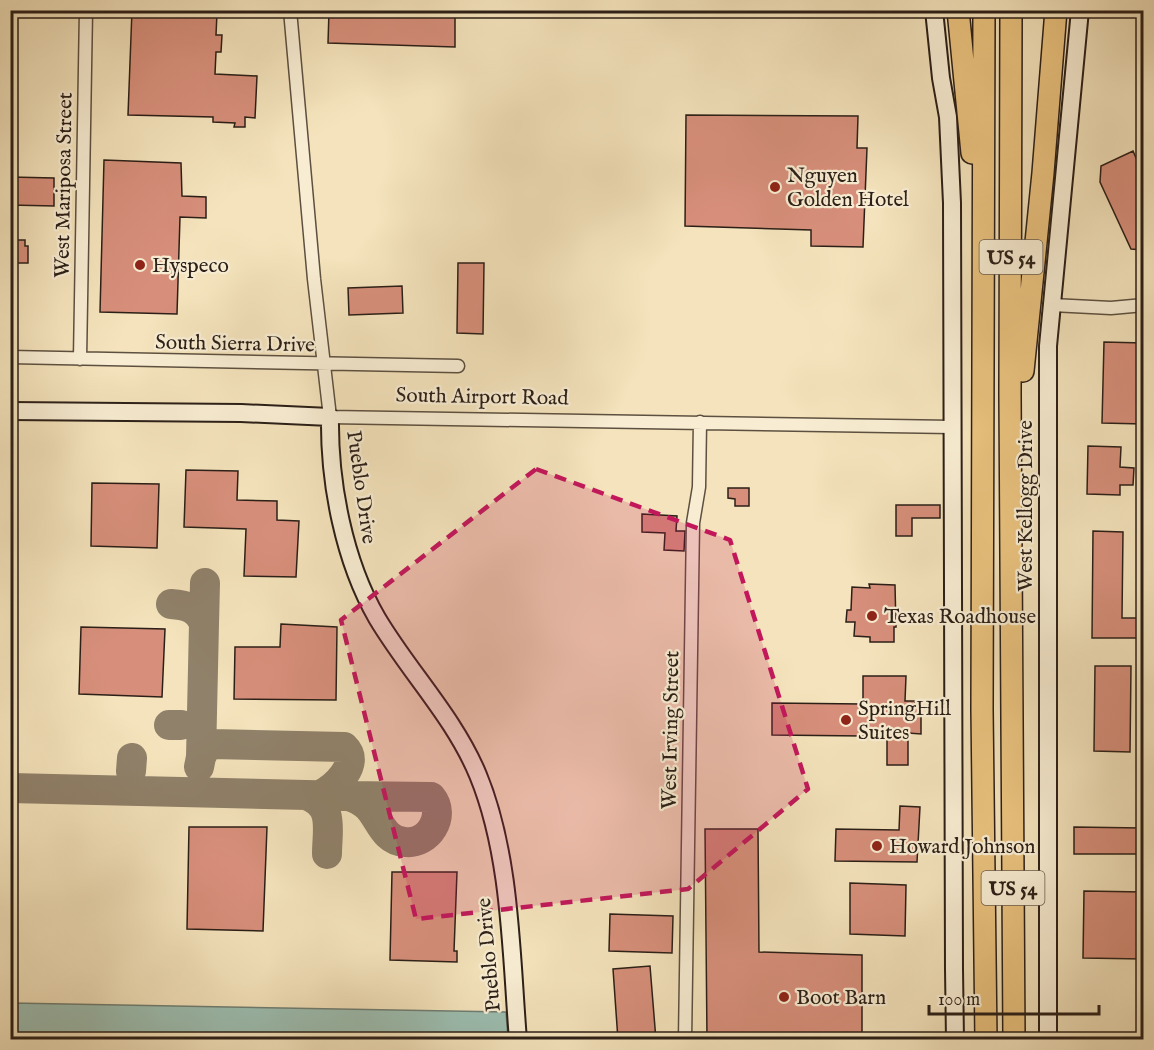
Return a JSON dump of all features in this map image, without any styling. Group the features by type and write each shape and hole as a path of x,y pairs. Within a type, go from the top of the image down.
{"highway":[{"path":"958,10 973,162 984,235"},
{"name":"US 54","path":"984,10 982,709 986,1040"},
{"name":"US 54","path":"1011,10 1014,1040"},
{"path":"1011,503 1043,173 1056,10"}],"main road":[{"path":"934,10 941,78 948,117 952,203 956,1039"},
{"name":"West Kellogg Drive","path":"1048,1040 1048,346 1080,10"},
{"name":"South Airport Road","path":"10,411 241,413 330,417"},
{"name":"Pueblo Drive","path":"330,417 337,503 350,560 378,619 463,744 489,802 502,859 518,1040"}],"street":[{"name":"West Mariposa Street","path":"80,359 86,10"},
{"name":"Pueblo Drive","path":"290,10 330,417"},
{"path":"1052,305 1111,308 1143,304"},
{"name":"South Sierra Drive","path":"10,357 458,366"},
{"name":"South Airport Road","path":"330,417 952,427"},
{"name":"West Irving Street","path":"685,1040 693,523 699,487 700,422"}],"highlighted area":[{"path":"536,469 730,540 808,789 688,889 416,919 341,620"}],"shaded area":[{"path":"11,1003 506,1012 508,1039 11,1039"}],"building":[{"path":"132,10 217,13 216,35 222,35 221,52 216,52 215,74 257,76 255,118 245,117 245,127 234,127 235,123 213,122 213,117 128,115"},
{"path":"329,11 455,15 455,47 328,43"},
{"name":"Nguyen Golden Hotel","path":"686,115 858,116 857,148 867,148 863,247 811,246 811,230 685,226"},
{"path":"1133,151 1143,174 1143,250 1131,249 1100,182 1101,166"},
{"name":"Hyspeco","path":"104,160 181,163 182,196 206,197 206,218 180,217 177,314 100,312"},
{"path":"10,177 54,178 54,206 10,205"},
{"path":"16,240 25,240 25,246 28,246 28,263 12,263 12,246 15,246"},
{"path":"458,263 484,263 483,334 457,333"},
{"path":"402,286 403,313 349,315 348,288"},
{"path":"1104,342 1143,343 1143,424 1102,423"},
{"path":"1088,446 1121,447 1120,467 1134,468 1133,485 1120,485 1120,495 1087,494"},
{"path":"186,470 238,471 237,500 277,501 277,520 299,521 296,577 244,576 246,529 184,527"},
{"path":"92,483 159,484 157,548 91,546"},
{"path":"728,488 749,488 749,506 735,506 735,499 728,498"},
{"path":"896,505 940,505 940,518 912,518 912,536 896,536"},
{"path":"642,514 677,516 676,531 685,531 684,551 664,550 665,533 642,532"},
{"path":"1093,531 1123,532 1122,618 1143,618 1143,638 1092,638"},
{"name":"Texas Roadhouse","path":"869,584 895,585 894,642 870,642 870,637 854,636 855,622 846,622 847,610 851,610 852,587 870,588"},
{"path":"281,624 337,627 336,700 234,699 235,647 280,647"},
{"path":"81,627 165,629 162,697 79,694"},
{"path":"1095,666 1131,666 1130,752 1094,751"},
{"name":"SpringHill Suites","path":"863,676 906,676 905,701 915,701 915,707 921,707 921,734 908,733 908,765 887,765 887,738 772,735 772,703 863,704"},
{"name":"Howard Johnson","path":"900,806 920,807 917,862 835,861 836,829 899,830"},
{"path":"189,827 267,827 263,931 187,929"},
{"path":"1074,827 1142,828 1142,854 1074,854"},
{"name":"Boot Barn","path":"705,829 758,829 759,952 862,955 862,1040 707,1040"},
{"path":"392,872 457,872 454,951 457,951 457,962 390,960"},
{"path":"850,883 906,885 905,936 850,934"},
{"path":"1084,891 1143,892 1143,959 1083,958"},
{"path":"610,914 673,916 672,953 609,951"},
{"path":"650,966 656,1040 618,1040 613,969"}],"taxiway":[{"path":"171,604 191,608 204,624 205,583"},
{"path":"199,767 204,624"},
{"path":"169,725 181,725"},
{"path":"201,757 205,749 212,744 344,747 349,754 348,768 332,787 320,795"},
{"path":"131,771 132,758"},
{"path":"10,788 348,796 359,800 369,808 387,834 398,841 405,842 421,839 433,828 436,820 437,812 431,797 348,796"},
{"path":"306,795 322,805 325,812 328,827 327,854"}],"place":[{"name":"Nguyen Golden Hotel","path":"775,187"},
{"name":"Hyspeco","path":"140,265"},
{"name":"Texas Roadhouse","path":"872,616"},
{"name":"SpringHill Suites","path":"846,720"},
{"name":"Howard Johnson","path":"877,846"},
{"name":"Boot Barn","path":"784,997"}]}
